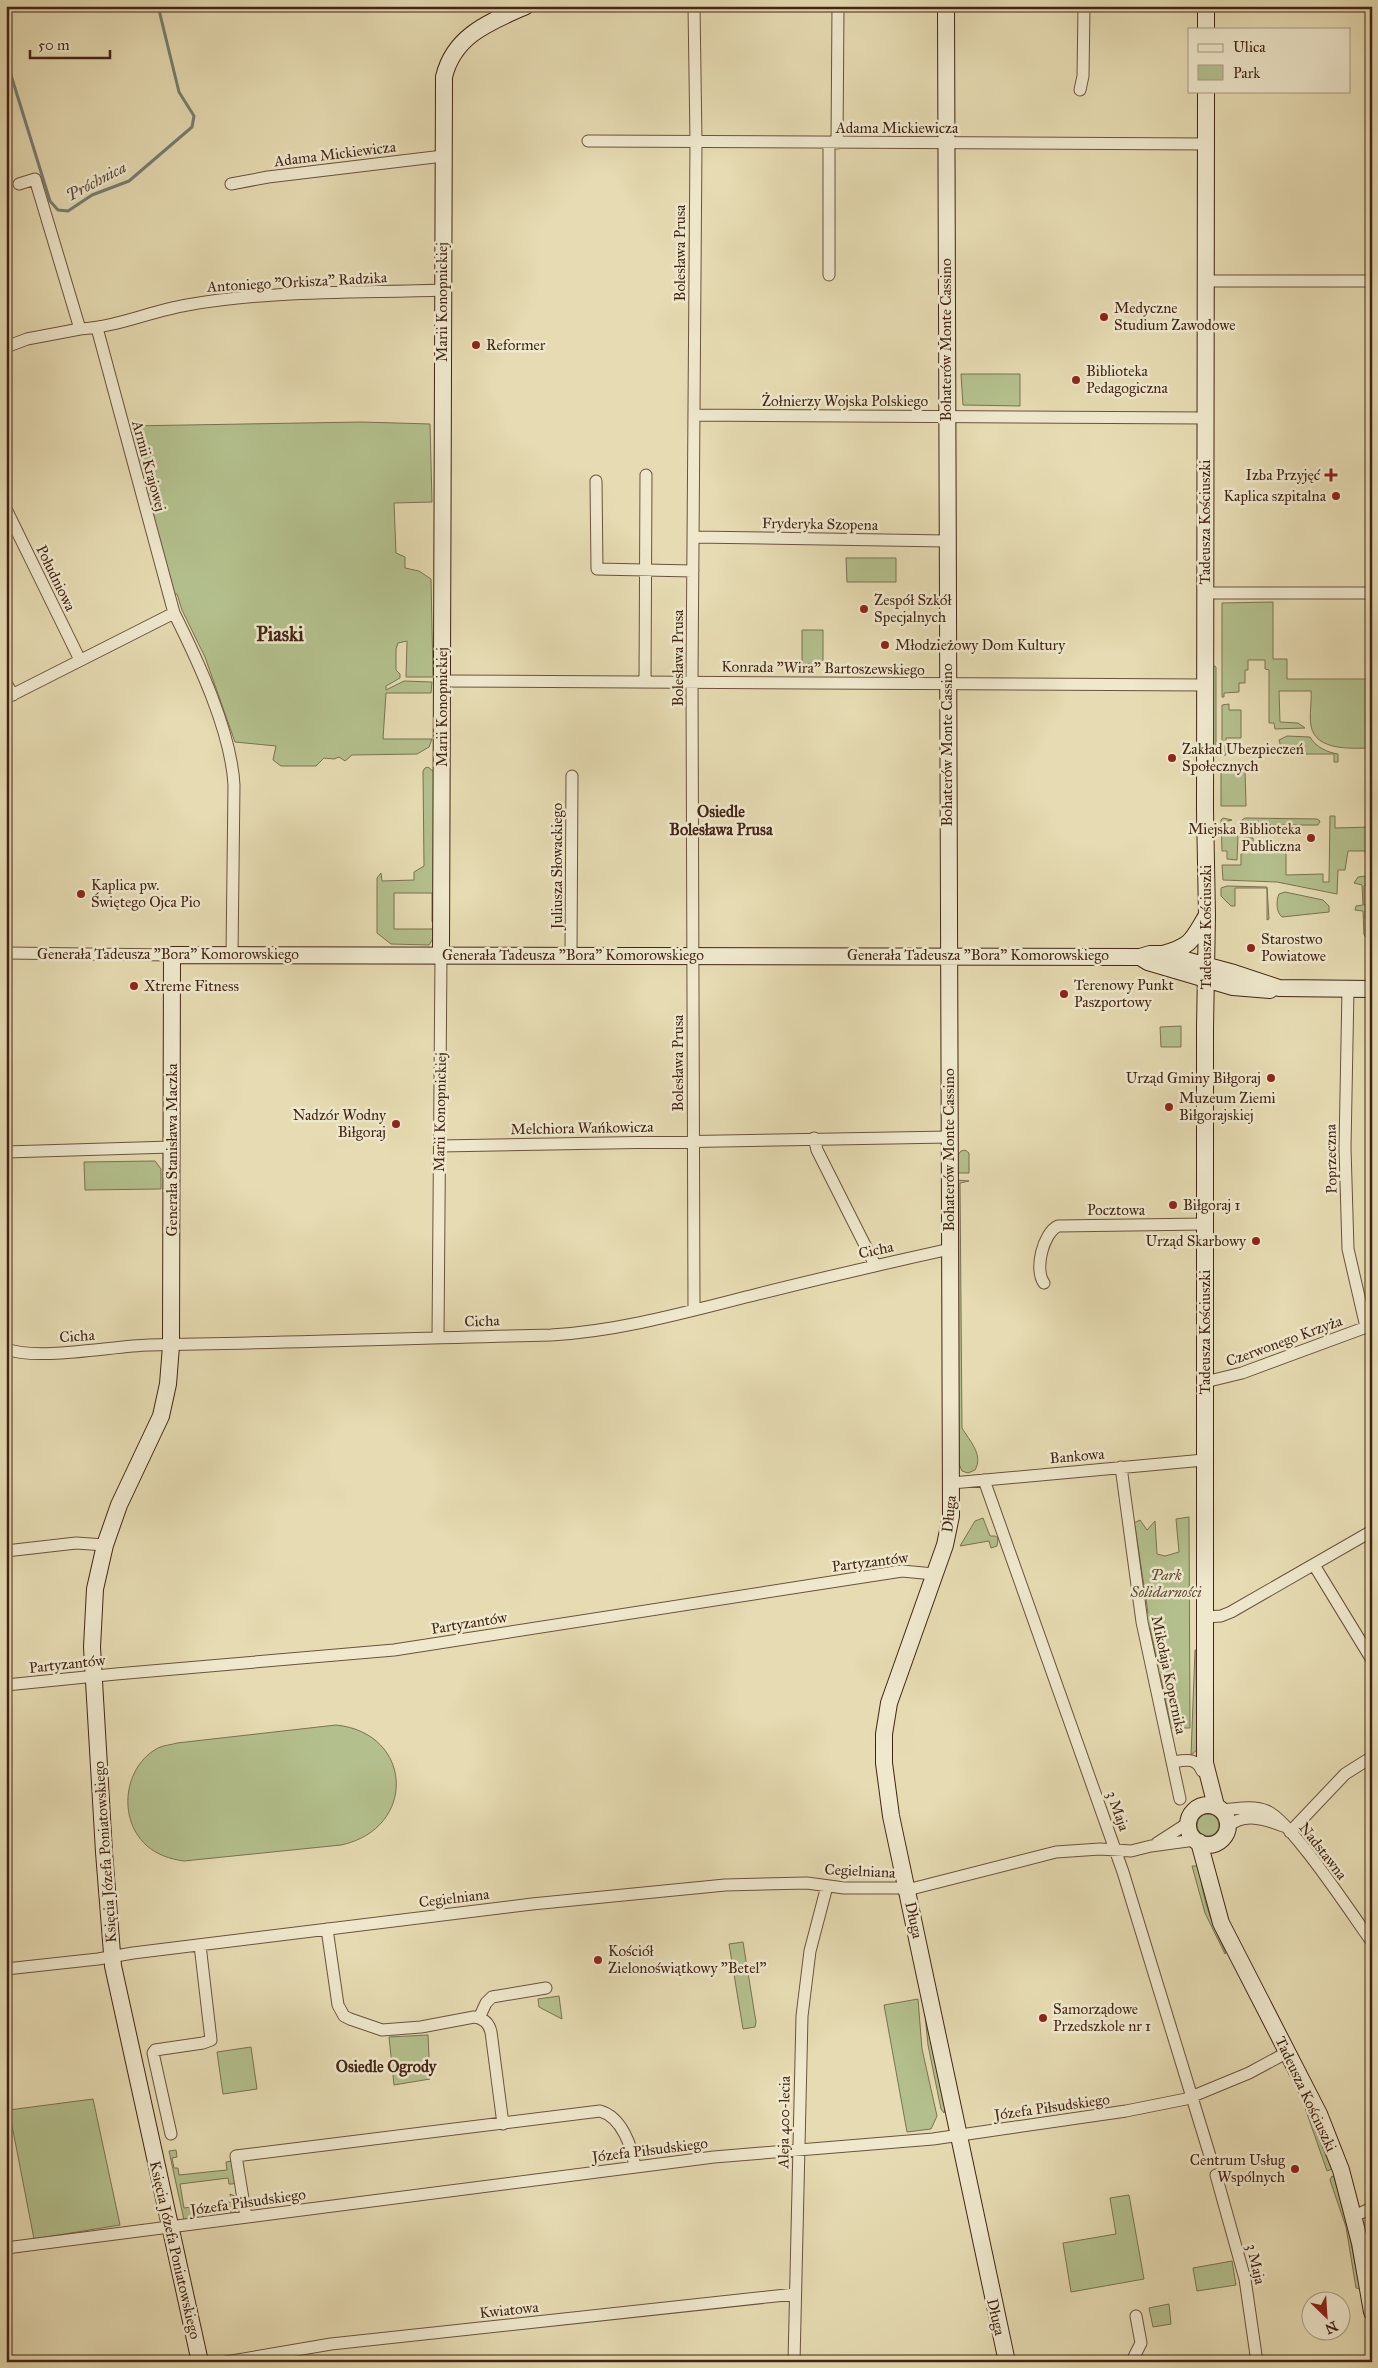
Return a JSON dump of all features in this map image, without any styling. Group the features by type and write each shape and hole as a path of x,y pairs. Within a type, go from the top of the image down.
{"street":[{"name":"Marii Konopnickiej","path":"438,1338 444,77 451,57 464,39 479,29 526,6"},
{"name":"Bolesława Prusa","path":"694,6 696,142 692,682 694,1310"},
{"path":"829,275 838,6"},
{"name":"Bohaterów Monte Cassino","path":"946,6 946,541 952,1483"},
{"path":"1080,90 1083,76 1084,6"},
{"path":"1206,6 1206,28"},
{"name":"Tadeusza Kościuszki","path":"1197,1808 1200,1800 1204,1767 1205,1617 1205,1023 1207,915 1205,685 1206,92"},
{"name":"Adama Mickiewicza","path":"588,142 1206,144"},
{"name":"Adama Mickiewicza","path":"231,184 268,177 443,156"},
{"path":"19,184 35,179 80,329"},
{"path":"1206,281 1372,281"},
{"name":"Antoniego \"Orkisza\" Radzika","path":"97,328 188,305 240,298 443,290"},
{"path":"6,347 27,339 80,329 97,328"},
{"name":"Armii Krajowej","path":"97,328 174,613 201,670 232,762 234,792 232,954"},
{"name":"Żołnierzy Wojska Polskiego","path":"694,415 1206,418"},
{"path":"646,475 646,682"},
{"path":"596,481 597,569 693,571"},
{"name":"Południowa","path":"6,509 80,660"},
{"name":"Fryderyka Szopena","path":"694,537 946,541"},
{"path":"674,571 693,589"},
{"path":"1205,593 1372,593"},
{"path":"6,682 10,697 174,613"},
{"name":"Konrada \"Wira\" Bartoszewskiego","path":"441,681 1205,685"},
{"name":"Juliusza Słowackiego","path":"571,955 572,776"},
{"path":"1163,954 1182,948 1189,943 1207,915"},
{"name":"Generała Tadeusza \"Bora\" Komorowskiego","path":"6,953 1140,957 1150,954 1163,954 1206,973"},
{"name":"Generała Stanisława Maczka","path":"171,1346 172,954"},
{"name":"Generała Tadeusza \"Bora\" Komorowskiego","path":"1140,957 1148,962 1206,973"},
{"path":"1206,973 1239,988 1262,991 1279,988"},
{"path":"1206,973 1279,988 1372,989"},
{"path":"1205,1023 1211,1008 1220,997 1239,988"},
{"name":"Poprzeczna","path":"1348,989 1345,1148 1348,1249 1369,1326"},
{"name":"Melchiora Wańkowicza","path":"440,1146 693,1140 949,1137"},
{"path":"814,1138 817,1150 874,1265"},
{"path":"6,1152 172,1147"},
{"name":"Pocztowa","path":"1044,1250 1047,1234 1054,1228 1063,1225 1205,1224"},
{"name":"Cicha","path":"6,1349 20,1353 41,1353 142,1346 438,1338 595,1331 694,1310 874,1265 950,1249"},
{"name":"Czerwonego Krzyża","path":"1204,1382 1242,1373 1369,1326"},
{"name":"Księcia Józefa Poniatowskiego","path":"171,1346 168,1384 160,1416 123,1497 105,1545 94,1602 94,1676 112,1956 200,2362"},
{"name":"Bankowa","path":"952,1483 1204,1460"},
{"name":"Mikołaja Kopernika","path":"1122,1467 1142,1622 1180,1799"},
{"name":"3 Maja","path":"984,1480 1116,1850 1210,2156"},
{"name":"Długa","path":"952,1483 950,1526 892,1691 884,1734 884,1763 887,1792 1007,2362"},
{"path":"1205,1617 1221,1616 1231,1612 1372,1531"},
{"path":"6,1551 76,1543 105,1545"},
{"path":"1314,1566 1372,1660"},
{"name":"Partyzantów","path":"6,1686 94,1676 386,1651 902,1571 934,1574"},
{"path":"1287,1829 1345,1774 1372,1757"},
{"path":"1172,1762 1192,1760 1204,1767"},
{"name":"Tadeusza Kościuszki","path":"1204,1767 1219,1808"},
{"path":"1206,1805 1219,1808 1228,1821 1225,1835 1217,1842 1206,1844 1197,1841 1190,1833 1188,1823 1190,1816 1197,1808 1206,1805"},
{"name":"Nadstawna","path":"1219,1808 1251,1807 1275,1816 1287,1829 1372,1942"},
{"name":"Nadstawna","path":"1228,1827 1234,1822 1249,1818 1265,1820 1287,1829"},
{"path":"1151,1846 1188,1823"},
{"name":"Tadeusza Kościuszki","path":"1197,1841 1221,1923 1325,2128 1341,2170 1369,2268 1372,2312"},
{"name":"Cegielniana","path":"6,1968 550,1902 725,1885 808,1883 827,1886 907,1888 926,1885 1048,1854 1100,1849 1131,1851 1151,1846 1197,1841"},
{"name":"Tadeusza Kościuszki","path":"1210,1886 1214,1848 1217,1842"},
{"name":"Aleja 400-lecia","path":"794,2362 800,2043 805,1982 810,1951 827,1886"},
{"path":"327,1929 338,2005 344,2016 382,2030 422,2027 479,2018"},
{"path":"172,2134 153,2053 155,2050 210,2042 211,2040 200,1945"},
{"path":"479,2018 486,2003 492,1997 546,1988"},
{"path":"479,2018 490,2029 503,2124"},
{"name":"Józefa Piłsudskiego","path":"6,2248 635,2167 798,2149 959,2136 1152,2107 1193,2096 1249,2072 1288,2052"},
{"path":"246,2217 236,2156 603,2111 614,2121 630,2142 635,2167"},
{"name":"3 Maja","path":"1216,2175 1245,2279 1258,2362"},
{"path":"1354,2216 1372,2208"},
{"name":"Kwiatowa","path":"226,2362 331,2344 795,2294"},
{"path":"1134,2362 1134,2357 1141,2343 1136,2316"}],"green space":[{"path":"961,374 1020,374 1020,406 963,405"},
{"path":"362,422 430,424 432,502 394,503 396,553 405,557 405,568 419,571 431,579 433,677 406,677 407,641 398,643 396,649 396,670 400,674 400,678 386,686 386,690 404,681 432,682 431,693 386,693 383,739 432,739 429,747 417,754 352,755 345,761 339,757 334,759 324,758 316,766 281,766 273,760 276,746 235,742 205,657 182,610 177,594 174,594 128,426"},
{"path":"846,558 896,558 896,582 847,582"},
{"path":"1273,602 1273,659 1287,659 1287,679 1372,679 1372,748 1336,747 1320,740 1314,734 1311,726 1311,691 1279,691 1280,722 1298,723 1305,728 1275,729 1274,723 1269,723 1269,670 1265,669 1265,660 1248,660 1248,670 1245,670 1245,683 1239,683 1239,692 1224,693 1224,697 1222,697 1222,603"},
{"path":"802,630 823,630 823,664 802,664"},
{"path":"1213,665 1216,667 1216,756 1213,754"},
{"path":"1229,704 1229,710 1241,710 1241,738 1226,738 1226,755 1222,755 1222,705"},
{"path":"1287,736 1310,737 1322,749 1338,754 1338,762 1334,762 1334,754 1283,754 1279,740"},
{"path":"1221,765 1231,770 1245,770 1246,806 1221,806"},
{"path":"428,767 434,772 434,922 432,922 432,893 394,893 394,929 432,929 434,924 434,937 429,945 391,944 377,933 377,878 381,873 382,881 414,880 414,872 424,866 423,771"},
{"path":"1330,816 1335,816 1335,828 1372,827 1372,851 1348,851 1345,870 1338,870 1337,894 1277,882 1223,880 1222,865 1241,865 1241,854 1244,853 1244,838 1253,838 1254,851 1286,851 1286,875 1323,874 1323,882 1329,882"},
{"path":"1223,818 1232,820 1224,822 1224,833 1238,835 1237,860 1227,859 1227,851 1222,851 1221,820"},
{"path":"1245,818 1317,819 1320,821 1318,825 1241,825 1242,820"},
{"path":"1365,876 1372,883 1364,886 1364,905 1372,905 1372,910 1365,911 1365,918 1372,918 1371,935 1367,938 1364,935 1363,911 1355,910 1356,906 1363,905 1362,885 1354,883 1358,877"},
{"path":"1227,886 1267,887 1269,919 1267,920 1267,888 1235,888 1235,906 1231,906 1221,896 1221,888"},
{"path":"1285,892 1323,900 1329,906 1329,912 1282,917 1277,906 1277,900 1279,894"},
{"path":"1181,1026 1181,1047 1161,1047 1160,1027"},
{"path":"965,1150 969,1153 969,1173 957,1173 957,1156 961,1151"},
{"path":"155,1161 161,1169 161,1189 85,1190 84,1162"},
{"path":"957,1180 969,1181 960,1183 962,1428 975,1448 978,1459 975,1470 968,1473 962,1471 959,1464"},
{"name":"Park Solidarności","path":"1189,1517 1190,1728 1169,1728 1170,1722 1160,1674 1155,1671 1153,1662 1156,1656 1150,1628 1146,1625 1144,1616 1148,1613 1135,1526 1132,1524 1140,1520 1147,1530 1155,1521 1157,1554 1165,1556 1179,1552 1176,1519"},
{"path":"983,1518 990,1536 998,1538 997,1546 991,1548 989,1541 960,1546 975,1521"},
{"path":"1195,1650 1197,1750 1191,1755"},
{"path":"336,1725 362,1732 380,1745 392,1762 396,1782 393,1802 383,1821 366,1836 341,1845 184,1861 159,1854 146,1845 137,1834 131,1821 128,1793 138,1767 147,1756 158,1748 177,1743"},
{"path":"1208,1814 1216,1817 1219,1825 1216,1833 1208,1836 1200,1833 1197,1825 1200,1817"},
{"path":"1192,1866 1199,1866 1205,1900 1225,1954 1205,1913"},
{"path":"743,1942 756,2022 755,2027 743,2029 729,1944"},
{"path":"559,1996 562,2019 539,2007 538,1999"},
{"path":"918,1999 922,2049 937,2116 931,2129 907,2132 884,2005"},
{"path":"925,2015 945,2109 944,2113 941,2109 928,2045"},
{"path":"428,2035 430,2079 394,2085 389,2037"},
{"path":"251,2047 257,2089 223,2094 217,2052"},
{"path":"93,2099 120,2225 34,2239 9,2110"},
{"path":"1303,2102 1332,2169 1327,2171"},
{"path":"176,2150 177,2157 172,2158 174,2168 178,2168 179,2175 227,2170 226,2162 231,2161 234,2166 236,2180 233,2184 229,2184 228,2178 180,2184 184,2208 231,2202 230,2194 237,2197 239,2204 236,2211 231,2214 230,2207 202,2211 202,2218 184,2220 169,2151"},
{"path":"1332,2176 1334,2177 1349,2232 1360,2289 1356,2288 1346,2227 1330,2180"},
{"path":"1129,2195 1144,2279 1071,2292 1063,2243 1116,2234 1110,2198"},
{"path":"1232,2261 1236,2285 1197,2291 1193,2268"},
{"path":"1169,2304 1171,2324 1153,2327 1149,2308"}],"waterway":[{"name":"Próchnica","path":"6,59 50,201 58,210 68,211 92,195 129,181 192,127 194,116 179,92 158,6"}],"tunnel":[{"path":"1210,2156 1216,2175"}],"place":[{"name":"Medyczne Studium Zawodowe","path":"1104,317"},
{"name":"Reformer","path":"476,345"},
{"name":"Biblioteka Pedagogiczna","path":"1076,380"},
{"name":"Izba Przyjęć","path":"1331,475"},
{"name":"Kaplica szpitalna","path":"1336,496"},
{"name":"Zespół Szkół Specjalnych","path":"864,609"},
{"name":"Młodzieżowy Dom Kultury","path":"885,645"},
{"name":"Zakład Ubezpieczeń Społecznych","path":"1172,758"},
{"name":"Miejska Biblioteka Publiczna","path":"1311,838"},
{"name":"Kaplica pw. Świętego Ojca Pio","path":"81,894"},
{"name":"Starostwo Powiatowe","path":"1251,948"},
{"name":"Xtreme Fitness","path":"134,986"},
{"name":"Terenowy Punkt Paszportowy","path":"1064,994"},
{"name":"Urząd Gminy Biłgoraj","path":"1271,1078"},
{"name":"Muzeum Ziemi Biłgorajskiej","path":"1169,1107"},
{"name":"Nadzór Wodny Biłgoraj","path":"396,1124"},
{"name":"Biłgoraj 1","path":"1173,1205"},
{"name":"Urząd Skarbowy","path":"1256,1241"},
{"name":"Kościół Zielonoświątkowy \"Betel\"","path":"598,1960"},
{"name":"Samorządowe Przedszkole nr 1","path":"1043,2018"},
{"name":"Centrum Usług Wspólnych","path":"1295,2169"}],"district":[{"name":"Piaski","path":"280,634"},
{"name":"Osiedle Bolesława Prusa","path":"721,820"},
{"name":"Osiedle Ogrody","path":"386,2066"}]}
